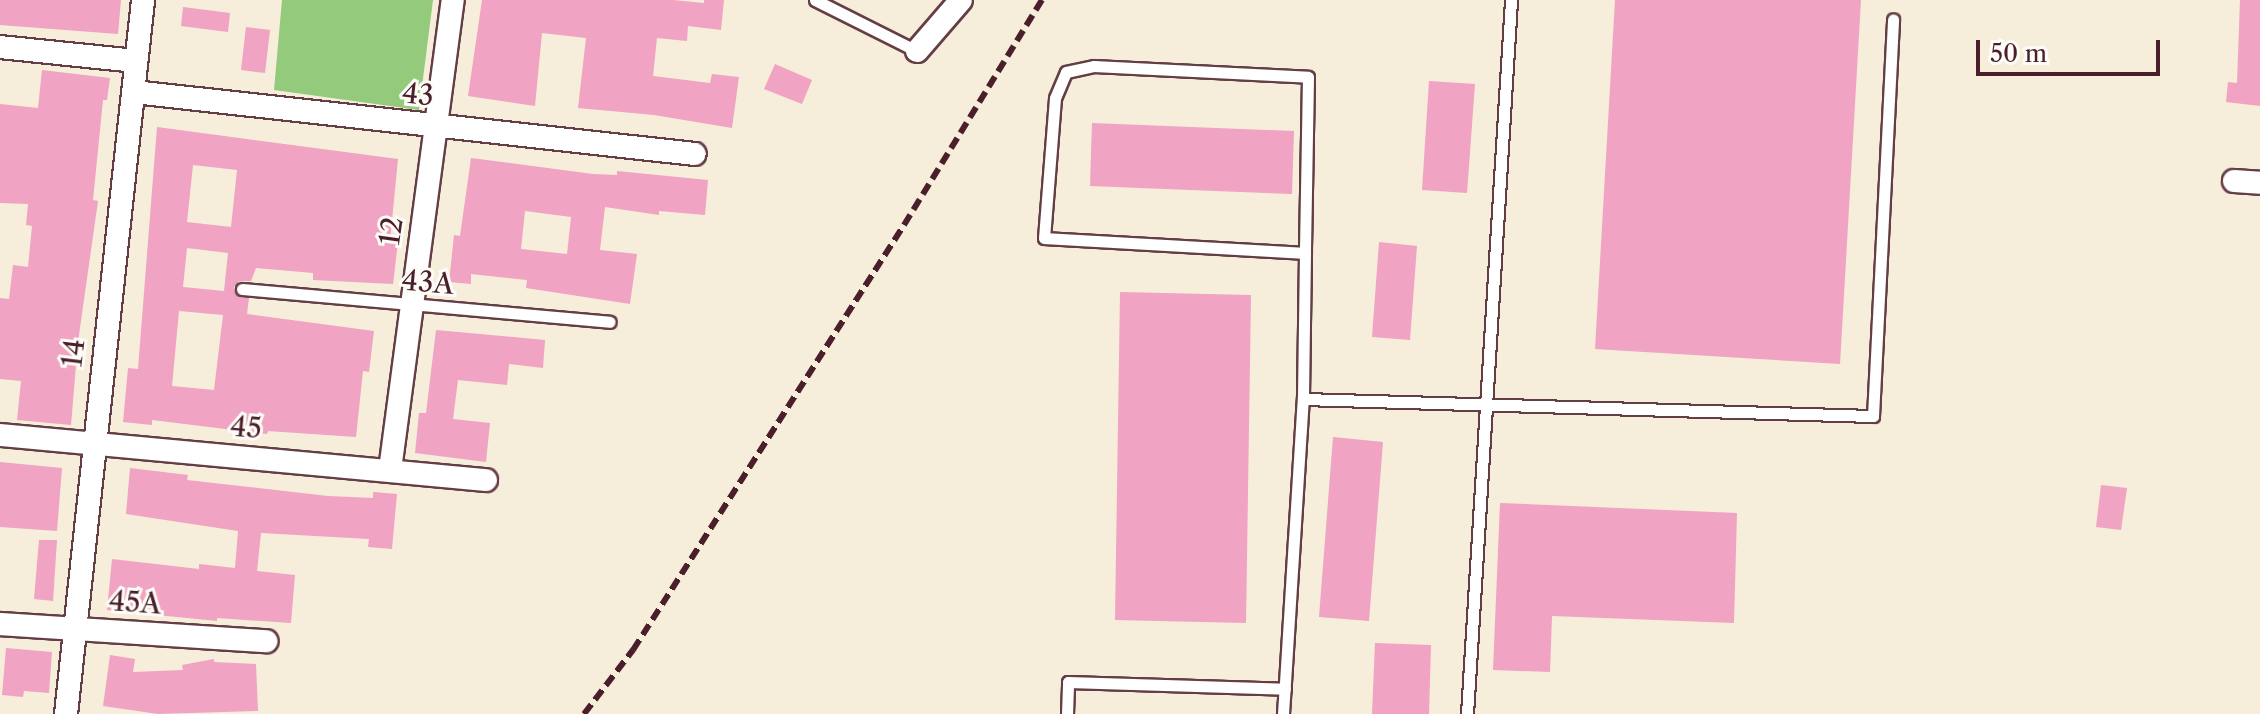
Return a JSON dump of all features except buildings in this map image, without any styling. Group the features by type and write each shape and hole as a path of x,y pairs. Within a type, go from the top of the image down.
{"street":[{"name":"14","path":"66,714 143,0"},
{"name":"12","path":"390,470 453,0"},
{"path":"917,51 961,0"},
{"path":"0,47 136,61"},
{"name":"43","path":"134,92 695,154"},
{"path":"2234,181 2260,183"},
{"name":"45","path":"0,435 486,480"},
{"name":"45A","path":"0,624 266,641"}],"lane":[{"path":"815,0 917,51"},
{"path":"1467,714 1511,0"},
{"path":"1303,399 1873,416 1893,20"},
{"path":"1283,714 1303,399 1308,77 1094,66 1066,72 1055,98 1044,238 1305,253"},
{"name":"43A","path":"242,289 610,322"},
{"path":"1067,714 1068,682 1285,689"}],"green space":[{"path":"282,0 433,0 419,110 274,90"}],"railway":[{"path":"584,714 633,650 904,225 1042,0"}]}
